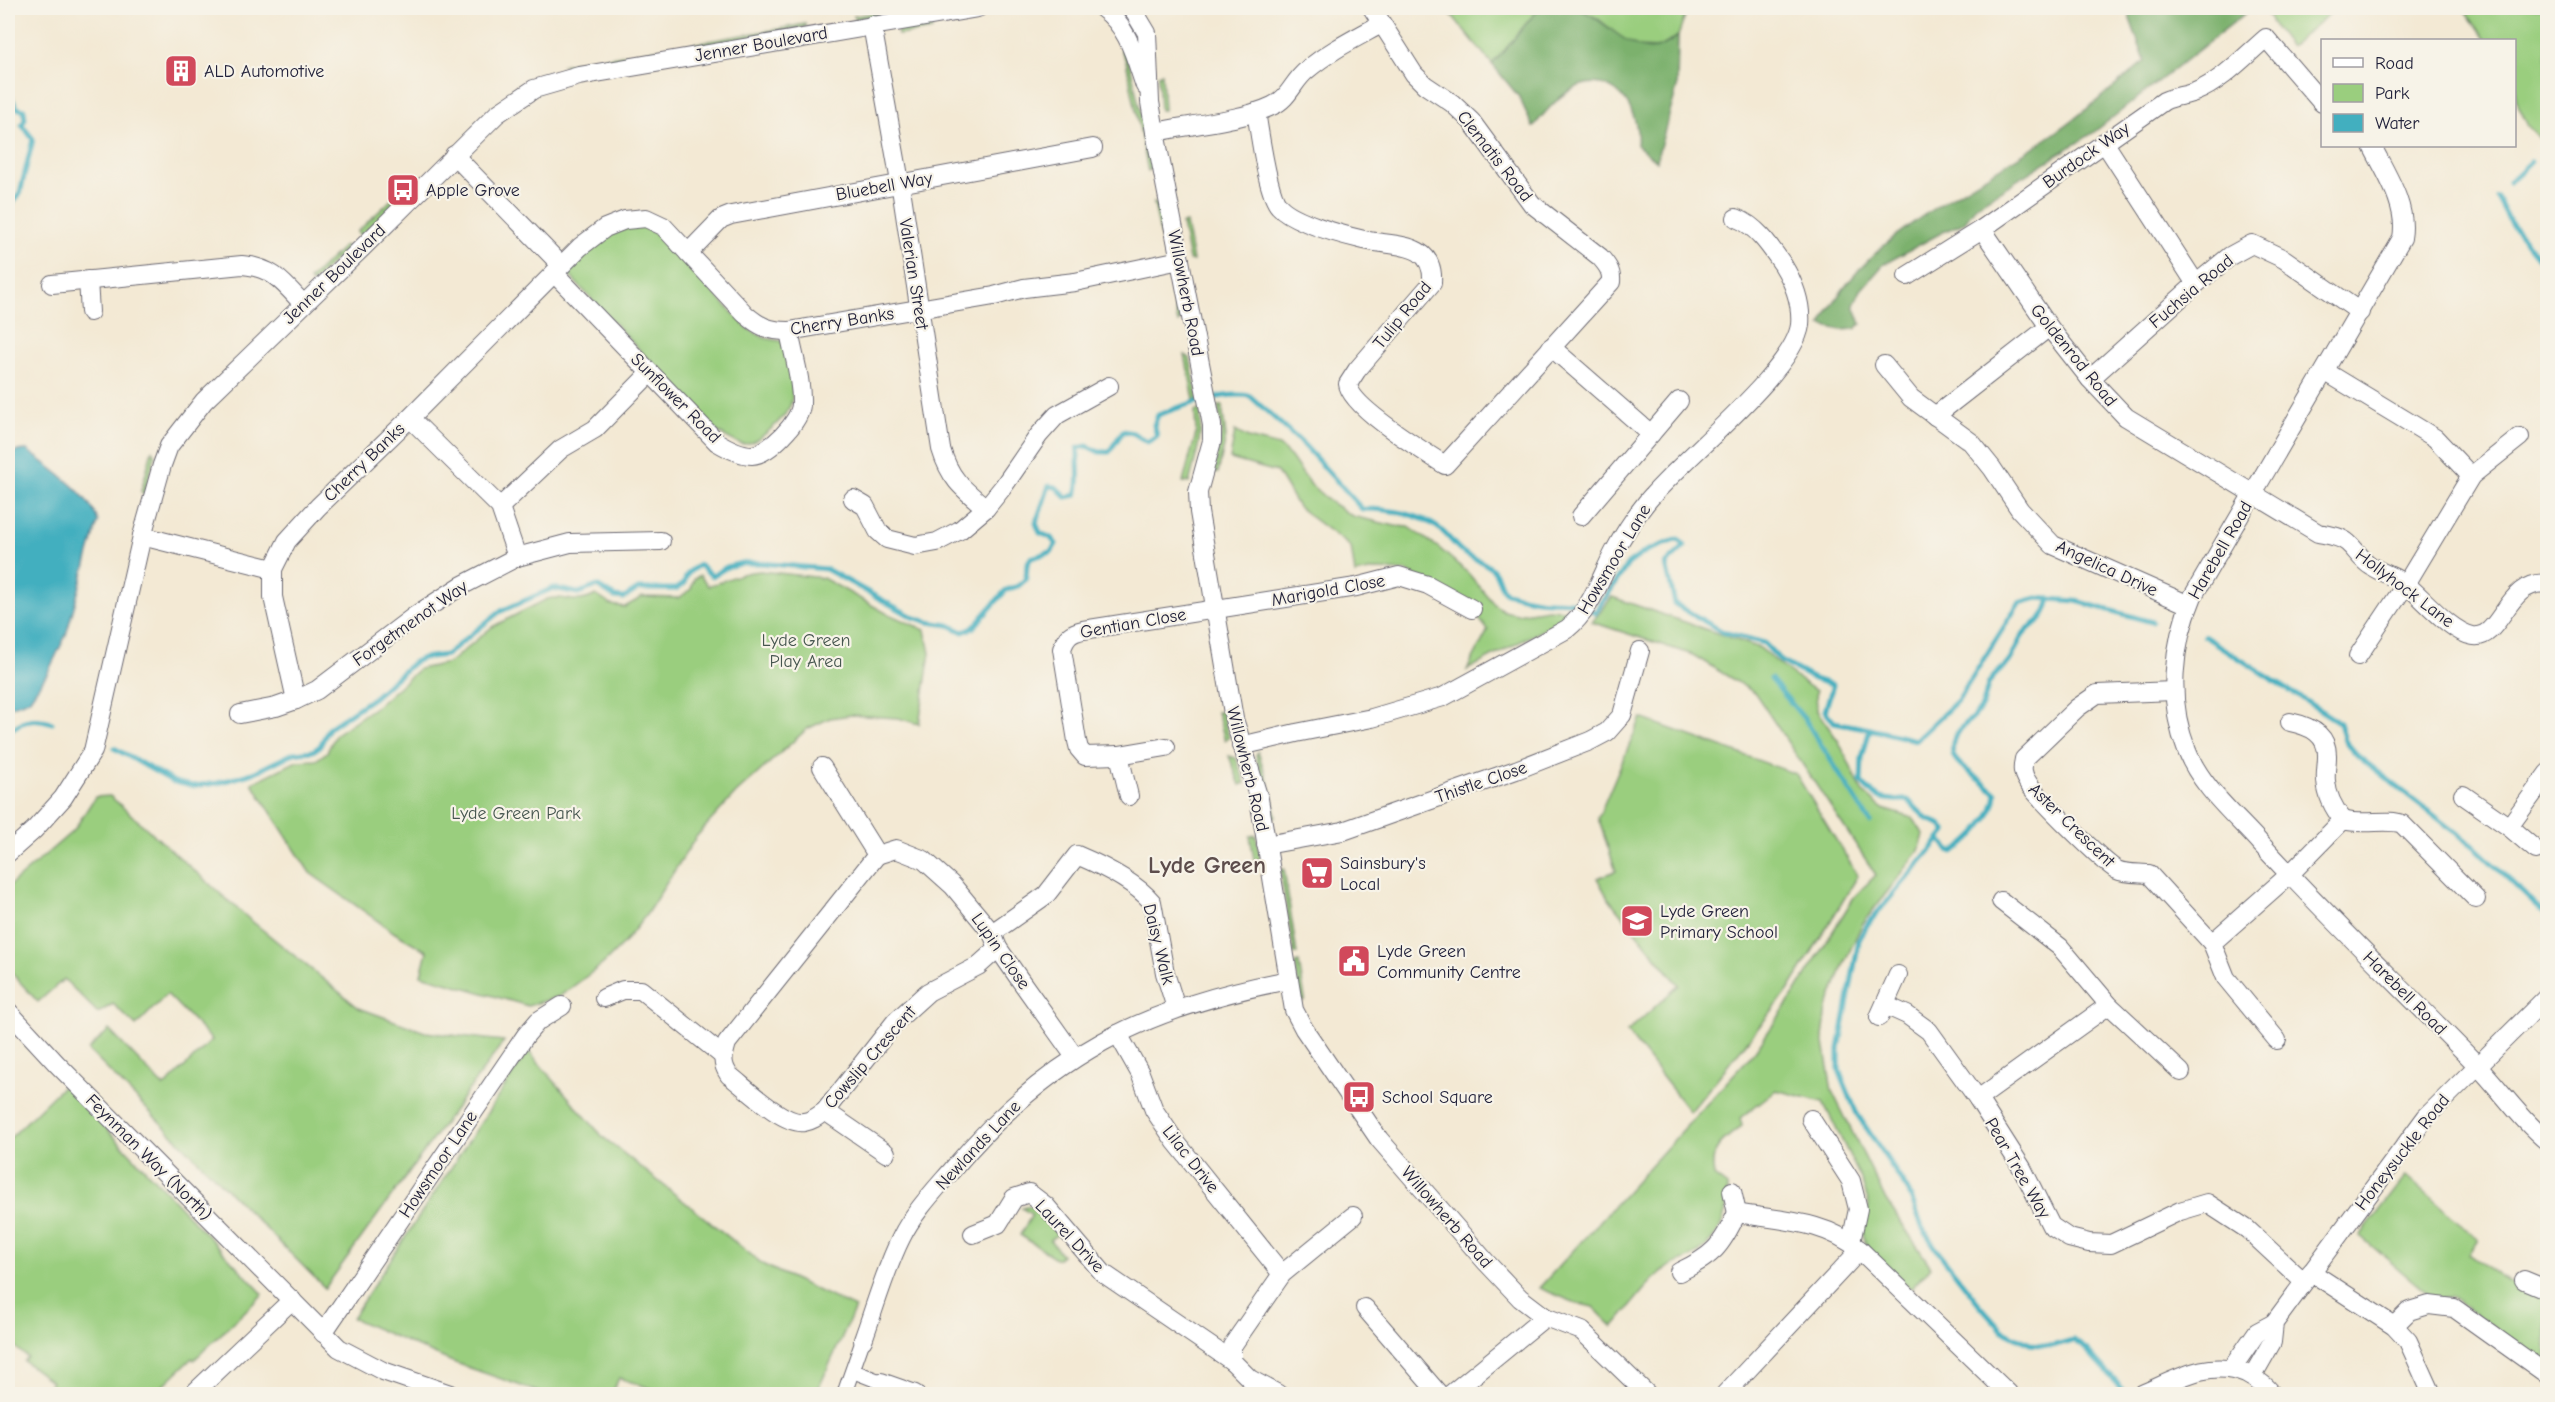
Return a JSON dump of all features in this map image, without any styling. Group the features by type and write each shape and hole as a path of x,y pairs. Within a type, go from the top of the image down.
{"street":[{"name":"Jenner Boulevard","path":"8,853 34,831 63,798 93,751 142,536 169,446 183,425 204,401 497,114 534,89 579,76 978,8"},
{"path":"1104,8 1121,25 1150,102"},
{"name":"Clematis Road","path":"1372,8 1414,74 1452,103 1471,121 1532,204 1600,257 1608,266 1611,282 1551,347"},
{"path":"1121,25 1135,9"},
{"name":"Willowherb Road","path":"1135,9 1149,45 1150,102 1212,425 1212,441 1198,492 1198,512 1234,719 1259,799 1294,1010 1304,1029 1379,1139 1486,1262 1520,1298 1545,1317 1582,1331 1647,1395"},
{"path":"1155,132 1256,112 1273,106 1288,96 1304,72 1381,24"},
{"name":"Valerian Street","path":"872,26 900,182 941,449 947,468 958,485 986,508"},
{"name":"Burdock Way","path":"1907,276 1982,229 2164,101 2196,92 2216,80 2266,38 2321,102"},
{"name":"Tulip Road","path":"1256,112 1271,191 1277,204 1284,211 1298,219 1365,241 1394,243 1417,250 1433,271 1432,283 1357,370 1348,384 1353,396 1371,414 1445,465 1551,347"},
{"path":"2104,142 2196,284"},
{"name":"Harebell Road","path":"2372,147 2398,198 2405,221 2402,238 2326,372 2202,578 2189,605 2178,638 2174,691 2176,716 2187,753 2207,785 2289,875 2477,1065 2547,1142"},
{"name":"Bluebell Way","path":"688,253 722,219 731,215 1093,148"},
{"path":"454,156 557,269"},
{"name":"Cherry Banks","path":"273,569 287,541 297,528 410,418 557,269 604,228 625,220 646,218 663,226 758,326 770,331 789,331 994,296 1024,288 1075,282 1180,260"},
{"name":"Howsmoor Lane","path":"1241,746 1372,718 1443,697 1567,629 1586,607 1615,550 1645,504 1693,452 1757,391 1784,358 1796,339 1800,325 1798,301 1792,280 1764,239 1750,224 1736,218"},
{"name":"Goldenrod Road","path":"1982,229 2049,327 2090,379 2126,417 2254,492"},
{"name":"Fuchsia Road","path":"2090,379 2196,284 2230,256 2252,244 2284,260 2360,312"},
{"path":"52,284 242,265 260,266 270,272 303,304"},
{"name":"Sunflower Road","path":"557,269 650,374 717,442 751,455 764,451 794,423 802,407 789,331"},
{"path":"88,280 90,312"},
{"path":"1935,416 2049,327"},
{"path":"1551,347 1651,434"},
{"name":"Angelica Drive","path":"1884,365 1911,398 1971,442 1992,468 2020,510 2053,545 2189,605"},
{"path":"2326,372 2435,438 2471,476"},
{"path":"500,507 561,449 595,429 650,374"},
{"path":"853,498 864,506 878,531 887,539 915,546 937,542 952,534 986,508 1039,435 1057,415 1109,386"},
{"path":"1581,516 1678,401"},
{"path":"410,418 500,507 517,557"},
{"path":"2358,656 2406,584 2471,476 2520,436"},
{"name":"Hollyhock Lane","path":"2254,492 2318,533 2347,542 2371,566 2406,584 2442,617 2475,637 2483,635 2498,621 2524,588 2536,582 2547,584"},
{"path":"142,536 273,569 273,597 296,700"},
{"name":"Forgetmenot Way","path":"240,714 276,707 317,690 416,615 469,582 517,557 570,543 661,540"},
{"name":"Marigold Close","path":"1214,609 1356,587 1399,576 1428,585 1472,609"},
{"name":"Gentian Close","path":"1166,747 1085,756 1079,749 1062,649 1065,639 1072,633 1083,630 1214,609"},
{"name":"Thistle Close","path":"1266,845 1343,831 1516,770 1599,737 1607,732 1622,715 1640,651"},
{"name":"Aster Crescent","path":"2174,691 2097,694 2077,708 2024,759 2022,770 2028,784 2047,805 2117,870 2149,874 2212,944 2226,978 2277,1040"},
{"path":"2290,722 2315,729 2321,737 2328,755 2327,787 2333,807 2343,820 2359,824 2389,821 2402,824 2476,899"},
{"path":"1119,754 1129,796"},
{"path":"723,1056 727,1043 877,855 822,767"},
{"path":"2509,827 2547,772"},
{"path":"2463,795 2509,827 2536,850"},
{"path":"2212,944 2289,875 2343,820"},
{"name":"Lupin Close","path":"877,855 896,849 924,860 953,886 995,940 1075,1056"},
{"name":"Daisy Walk","path":"995,940 1046,895 1077,855 1100,865 1146,894 1152,902 1165,973 1176,1008"},
{"path":"2001,901 2061,947 2109,1005 2181,1072"},
{"name":"Cowslip Crescent","path":"604,998 623,990 641,990 723,1056 722,1065 729,1075 789,1121 802,1123 812,1120 825,1111 895,1022 928,992 978,966 995,940"},
{"name":"Pear Tree Way","path":"1898,975 1882,1011 1907,1016 1929,1031 1978,1099 2022,1168 2052,1226 2069,1238 2089,1243 2111,1244 2180,1211 2207,1203 2247,1229 2307,1277"},
{"name":"Newlands Lane","path":"844,1395 894,1255 911,1221 990,1127 1030,1091 1075,1056 1118,1034 1176,1008 1239,989 1289,980"},
{"name":"Honeysuckle Road","path":"2232,1368 2257,1332 2274,1323 2417,1129 2477,1065 2547,996"},
{"path":"1978,1099 2109,1005"},
{"name":"Howsmoor Lane","path":"323,1333 526,1035 538,1021 562,1006"},
{"name":"Feynman Way (North)","path":"8,1011 339,1348 383,1371 450,1395"},
{"name":"Lilac Drive","path":"1118,1034 1140,1072 1154,1110 1175,1141 1282,1274"},
{"path":"825,1111 886,1153"},
{"path":"1725,1395 1855,1246 1858,1209 1851,1181 1811,1119"},
{"path":"1679,1272 1716,1251 1727,1235 1737,1213 1732,1191"},
{"name":"Laurel Drive","path":"973,1234 998,1224 1014,1197 1029,1193 1046,1206 1104,1274 1232,1361"},
{"path":"1737,1213 1828,1229 1855,1246 2009,1395"},
{"path":"1278,1395 1250,1379 1232,1361 1232,1346 1282,1274 1353,1216"},
{"path":"2307,1277 2394,1326 2408,1341 2432,1395"},
{"path":"2524,1280 2547,1290"},
{"path":"192,1395 292,1300"},
{"path":"2394,1326 2409,1311 2429,1305 2454,1308 2547,1375"},
{"path":"1365,1308 1439,1395"},
{"path":"1451,1395 1545,1317"},
{"name":"Honeysuckle Road","path":"2252,1377 2272,1342 2274,1323"},
{"path":"2146,1393 2195,1371 2215,1367 2232,1368 2252,1377 2272,1395"},
{"path":"853,1371 915,1395"}],"green space":[{"path":"1569,7 1584,11 1639,47 1650,49 1662,46 1678,36 1677,88 1656,161 1637,145 1637,130 1628,104 1609,87 1597,83 1569,91 1554,103 1533,127 1519,97 1492,64 1540,8"},
{"path":"903,8 926,8 855,19 854,16"},
{"path":"1446,8 1540,8 1492,64"},
{"path":"1574,8 1688,8 1678,36 1659,48 1638,47 1624,40 1597,18"},
{"path":"2130,8 2252,8 2093,133 1977,205 1964,223 1884,264 1861,290 1854,305 1861,324 1855,329 1841,330 1821,325 1841,292 1865,263 1893,238 1923,215 2052,135 2088,109 2145,61 2130,19"},
{"path":"2264,8 2336,8 2290,47"},
{"path":"2463,8 2547,8 2547,137 2541,140 2528,126 2516,101 2516,39 2485,39"},
{"path":"806,24 806,27 681,49 680,46"},
{"path":"931,25 932,30 898,35 897,31"},
{"path":"671,47 672,51 567,68 562,65"},
{"path":"1125,49 1152,167 1148,171 1126,61 1121,50"},
{"path":"1162,73 1164,110 1160,110 1158,75"},
{"path":"392,199 395,203 360,236 357,232"},
{"path":"1154,203 1159,206 1167,242 1162,243"},
{"path":"1186,223 1193,261 1189,260 1182,224"},
{"path":"636,225 648,228 660,236 748,329 765,338 786,342 792,381 791,403 784,416 763,436 742,444 716,431 567,273 612,232"},
{"path":"345,245 347,248 312,283 309,280"},
{"path":"1176,286 1182,318 1178,323 1171,287"},
{"path":"1185,355 1190,358 1198,399 1194,400"},
{"path":"1218,406 1222,406 1226,437 1218,473 1214,472 1222,431"},
{"path":"1200,410 1196,456 1189,483 1183,482 1196,434 1195,411"},
{"path":"1235,431 1248,438 1279,446 1291,457 1309,483 1329,501 1352,516 1409,527 1439,548 1468,573 1494,604 1504,611 1517,614 1548,609 1578,611 1467,670 1488,630 1477,616 1407,571 1374,570 1355,574 1351,547 1298,507 1277,472 1230,459"},
{"path":"152,450 155,456 144,495 141,491"},
{"name":"Lyde Green Park","path":"760,571 823,578 886,613 925,630 930,653 919,724 898,718 851,715 830,718 807,729 736,793 696,837 646,915 624,943 603,964 560,996 528,1006 421,975 427,951 395,933 310,873 252,783 297,761 316,760 327,752 336,734 378,705 419,669 449,663 492,627 547,599 581,600 596,595 611,605 625,607 642,597 679,598 691,589 694,579 700,575 708,586 738,575"},
{"path":"1612,597 1760,648 1816,691 1817,711 1839,742 1862,791 1883,809 1913,818 1924,835 1919,851 1863,923 1827,1008 1823,1037 1832,1091 1886,1200 1931,1267 1911,1289 1867,1248 1863,1234 1869,1204 1861,1179 1823,1102 1776,1090 1740,1118 1742,1126 1723,1141 1715,1152 1714,1176 1727,1186 1727,1197 1724,1217 1715,1235 1701,1251 1659,1274 1613,1327 1593,1307 1576,1303 1539,1288 1755,1051 1795,993 1854,897 1876,875 1755,693 1693,655 1592,622"},
{"path":"1217,712 1222,712 1229,737 1225,740"},
{"path":"1641,718 1796,774 1858,876 1788,991 1690,1112 1627,1032 1679,985 1608,898 1597,878 1616,871 1598,818"},
{"path":"1258,752 1270,788 1276,817 1271,817 1256,755"},
{"path":"1229,756 1236,758 1245,783 1240,785"},
{"path":"110,796 248,918 359,1008 425,1032 504,1041 325,1288 88,1050 109,1030 164,1087 212,1040 167,994 136,1026 113,1004 98,1013 64,979 38,1002 8,969 8,887 74,830 95,797"},
{"path":"1256,835 1260,859 1254,860 1250,836"},
{"path":"1284,869 1297,954 1294,954 1280,870"},
{"path":"1299,962 1305,1000 1301,1001 1295,963"},
{"path":"528,1051 603,1137 764,1265 855,1308 816,1394 668,1394 619,1378 612,1394 544,1394 450,1361 352,1318"},
{"path":"62,1087 68,1088 263,1294 194,1360 192,1358 154,1394 58,1394 48,1387 52,1382 24,1361 27,1357 8,1341 8,1140"},
{"path":"2406,1176 2479,1240 2469,1254 2502,1278 2547,1299 2547,1365 2451,1297 2433,1298 2360,1236"},
{"path":"1030,1206 1059,1233 1050,1240 1062,1255 1057,1259 1020,1235 1032,1215 1022,1208"}],"water":[{"path":"27,450 79,492 94,512 98,522 66,635 47,674 29,700 8,708 8,457 16,451"}],"waterway":[{"path":"8,92 17,108 24,110 25,119 22,125 33,139 20,193 8,210"},
{"path":"2509,182 2531,162"},
{"path":"2497,198 2511,224 2548,269"},
{"path":"8,236 8,245"},
{"path":"114,748 174,782 193,786 218,783 253,773 294,753 313,751 320,746 329,728 373,698 414,662 423,658 446,655 499,612 553,588 578,593 597,586 615,597 624,598 638,589 676,589 684,584 689,572 700,565 712,576 727,567 742,563 826,569 913,617 949,625 963,632 973,628 1006,590 1018,586 1026,579 1027,564 1031,558 1051,552 1056,544 1050,537 1040,533 1036,523 1049,486 1056,487 1066,497 1076,495 1079,478 1078,448 1087,446 1099,452 1109,452 1123,431 1133,433 1147,442 1157,436 1154,425 1158,415 1216,397 1250,396 1304,445 1362,509 1401,512 1429,522 1441,530 1464,553 1492,569 1506,593 1538,600 1573,602 1595,613 1628,564 1646,551 1678,539 1685,546 1666,564 1675,604 1723,632 1764,643 1781,661 1814,679 1833,685 1825,711 1834,722 1870,729 1862,758 1861,782 1872,793 1882,798 1908,800 1927,819 1940,824 1946,832 1867,925 1859,940 1839,1049 1839,1070 1857,1114 1909,1192 1922,1227 1939,1253 2002,1330 2030,1344 2052,1346 2073,1340 2086,1349 2127,1394"},
{"path":"1870,729 1916,740 1958,700 2019,603 2037,598 2076,601 2152,622"},
{"path":"1941,839 1948,850 1953,852 1981,827 1991,811 1996,794 1955,759 1954,739 1961,728 1976,715 1991,680 2006,666 2023,635 2045,613 2050,599"},
{"path":"2204,636 2340,723 2345,741 2359,757 2476,848 2548,917"},
{"path":"1771,679 1806,721 1870,822"},
{"path":"8,731 28,720 52,723"}],"place":[{"name":"ALD Automotive","path":"181,71"},
{"name":"Apple Grove","path":"403,190"},
{"name":"Sainsbury's Local","path":"1317,873"},
{"name":"Lyde Green Primary School","path":"1637,921"},
{"name":"Lyde Green Community Centre","path":"1354,961"},
{"name":"School Square","path":"1359,1097"}],"district":[{"name":"Lyde Green","path":"1207,865"}],"park label":[{"name":"Lyde Green Play Area","path":"806,650"}]}
